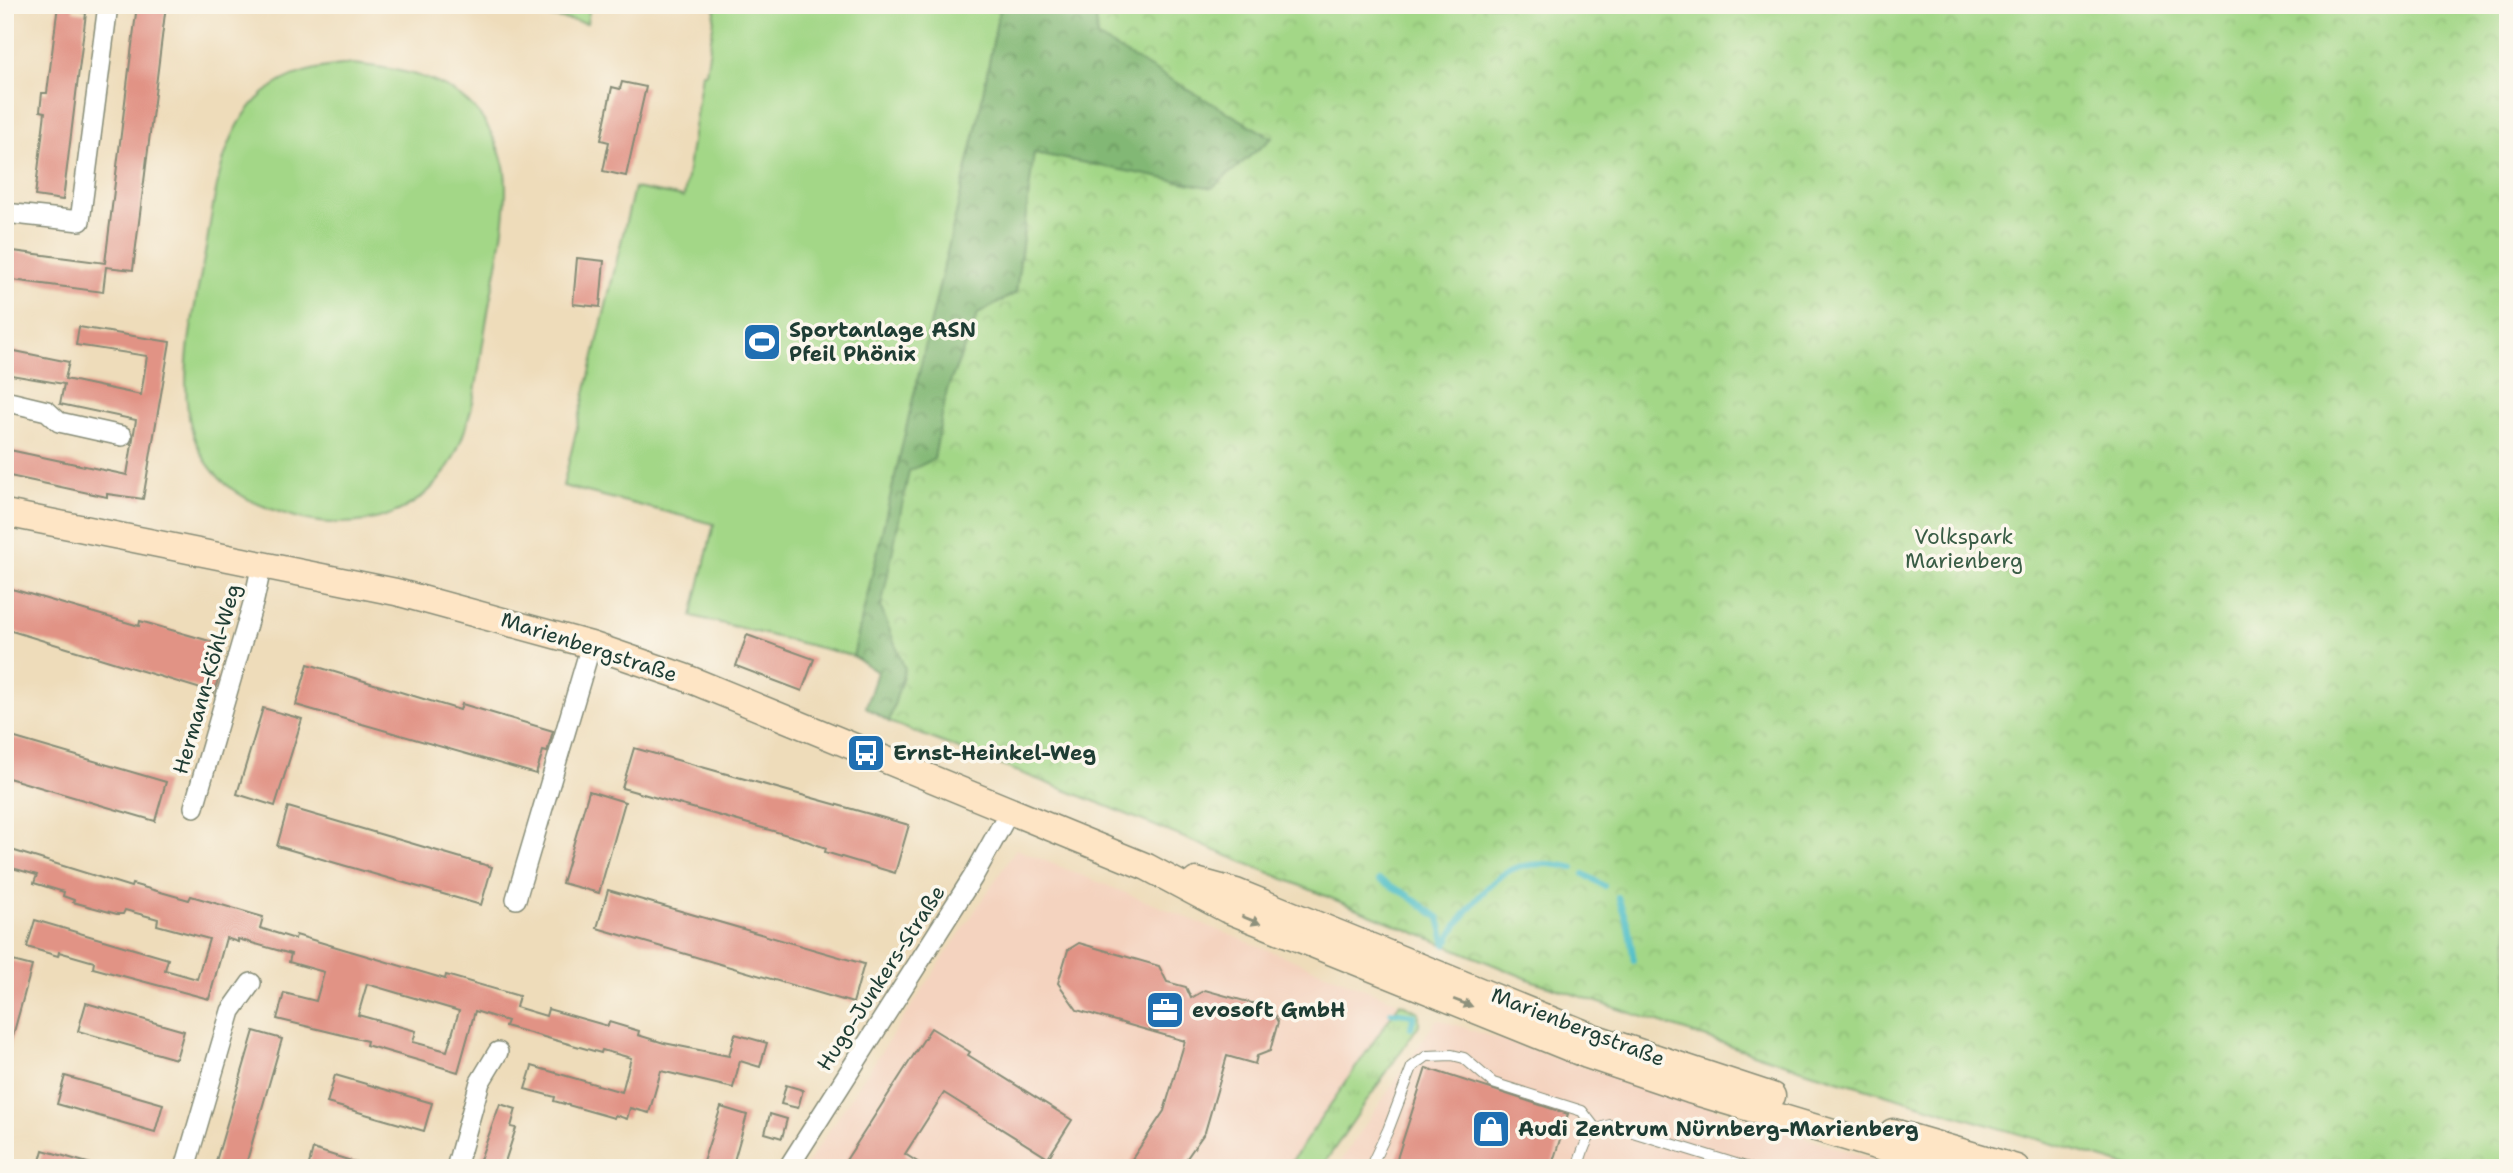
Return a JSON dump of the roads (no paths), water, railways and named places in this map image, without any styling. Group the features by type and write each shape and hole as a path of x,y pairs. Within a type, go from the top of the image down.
{"main road":[{"name":"Marienbergstraße","path":"5,513 417,597 591,645 684,677 1147,867 1236,892 1593,1037 1716,1078 2017,1168"},
{"name":"Marienbergstraße","path":"1147,867 1226,909 1263,925 1580,1052 1690,1090 1949,1168"},
{"path":"1690,1090 1700,1082 1716,1078"}],"street":[{"path":"5,213 80,221 108,5"},
{"path":"5,401 47,411 59,422 122,436"},
{"name":"Hermann-Köhl-Weg","path":"194,807 262,564"},
{"path":"516,899 591,645"},
{"name":"Hugo-Junkers-Straße","path":"788,1168 974,877 1009,812"},
{"path":"186,1168 231,1011 251,983"},
{"path":"456,1168 480,1082 498,1052"}],"lane":[{"path":"1370,1168 1412,1067 1427,1056 1452,1055 1464,1058 1493,1083 1582,1111 1595,1128"},
{"path":"1577,1168 1588,1136 1595,1128 1610,1125 1747,1168"}],"waterway":[{"path":"1446,945 1477,899 1509,871 1539,864 1573,868"},
{"path":"1584,874 1604,886"},
{"path":"1379,880 1406,894 1439,918 1446,945"},
{"path":"1618,897 1628,925 1634,961"},
{"path":"1391,1012 1414,1015 1411,1027"}],"place":[{"name":"Sportanlage ASN Pfeil Phönix","path":"762,342"},
{"name":"Ernst-Heinkel-Weg","path":"866,753"},
{"name":"evosoft GmbH","path":"1165,1010"},
{"name":"Audi Zentrum Nürnberg-Marienberg","path":"1491,1129"}],"park label":[{"name":"Volkspark Marienberg","path":"1964,549"}]}
